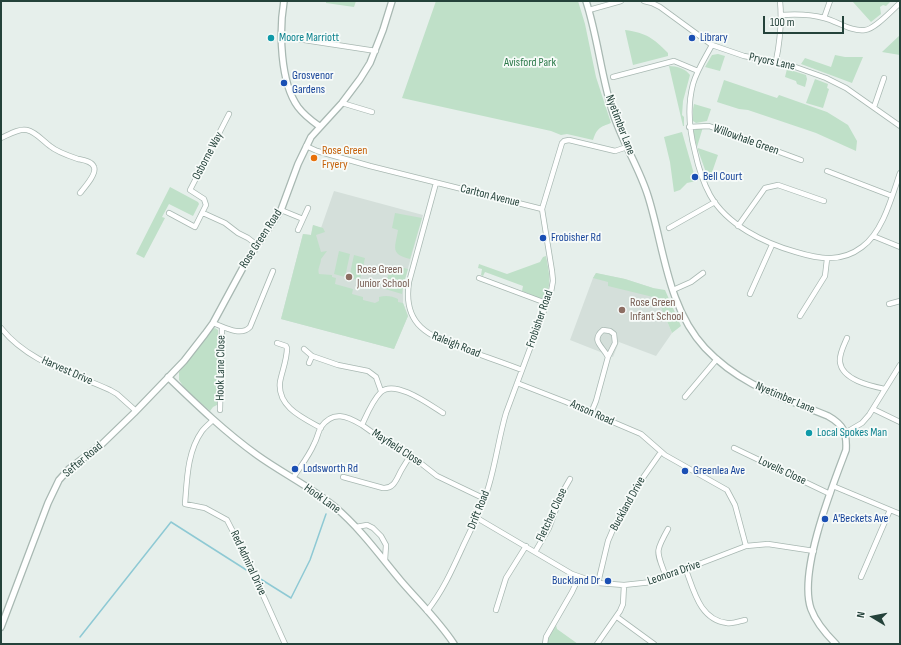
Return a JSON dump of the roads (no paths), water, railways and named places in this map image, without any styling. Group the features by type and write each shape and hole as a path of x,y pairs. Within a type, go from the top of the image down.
{"street":[{"path":"284,1 281,38 284,63 292,97 306,116 319,126 342,103 360,79 376,51 392,1"},
{"name":"Nyetimber Lane","path":"586,1 613,115 639,171 648,195 672,290 694,334 704,347 738,375 767,392 810,408 836,420 845,433"},
{"path":"589,10 621,1"},
{"name":"Pryors Lane","path":"644,1 660,7 712,45 744,56 787,64 826,78 846,88 900,126"},
{"path":"776,61 779,45 781,15 780,1"},
{"path":"824,18 830,1"},
{"path":"781,15 801,14 824,18 854,29 866,30 874,26 899,4"},
{"path":"281,38 291,38 376,51"},
{"path":"712,45 698,71 694,83 688,114 689,127 697,164 710,195 726,215 738,226 772,245 804,255 827,259 850,255 863,247 873,236 882,222 900,173"},
{"path":"613,77 674,61 698,71"},
{"path":"874,107 884,78"},
{"path":"342,103 372,112"},
{"name":"Osborne Way","path":"203,212 206,205 204,199 190,190 229,114"},
{"name":"Rose Green Road","path":"213,323 233,284 281,210 310,137 319,126"},
{"name":"Willowhale Green","path":"689,127 709,126 801,160"},
{"path":"1,138 17,131 27,129 36,134 50,146 91,163 94,166 94,172 80,193"},
{"path":"542,209 562,143 564,141 569,140 615,151 627,147"},
{"name":"Carlton Avenue","path":"306,146 362,164 542,209"},
{"path":"827,171 892,196"},
{"name":"Raleigh Road","path":"436,183 409,282 407,292 410,310 416,321 429,334 522,370"},
{"path":"738,226 765,188 771,186 778,184 824,201"},
{"path":"669,228 716,202"},
{"path":"298,230 308,208"},
{"name":"Frobisher Road","path":"510,402 552,286 553,276 542,209"},
{"path":"281,210 303,219"},
{"path":"169,213 195,227 203,212 225,223 257,245"},
{"path":"873,236 900,247"},
{"path":"750,294 772,245"},
{"path":"800,316 825,276 827,259"},
{"path":"213,323 242,332 247,330 250,327 273,271"},
{"path":"672,290 691,282 703,273"},
{"path":"479,278 546,303"},
{"path":"889,304 900,301"},
{"name":"Sefter Road","path":"1,627 48,503 59,480 69,469 102,444 136,411 194,349 213,323"},
{"name":"Hook Lane Close","path":"220,410 222,326"},
{"name":"Harvest Drive","path":"1,328 12,340 49,366 110,390 136,411"},
{"path":"591,413 596,401 608,357 615,343 614,334 610,331 603,330 598,337 597,342 608,357"},
{"path":"847,338 840,354 841,367 860,383 885,389"},
{"path":"277,343 286,346 287,348 280,383 280,391 284,402 294,412 321,428"},
{"path":"304,349 312,356 338,365 368,371 376,377 381,391 390,388 408,393 443,413"},
{"path":"309,363 312,356"},
{"path":"685,397 717,359"},
{"path":"836,644 819,625 811,609 809,583 814,552 830,494 846,450 847,440 845,433 862,423 873,409 900,365"},
{"name":"Hook Lane","path":"168,378 213,420 258,455 334,507 356,527 444,630 454,644"},
{"name":"Anson Road","path":"517,383 641,434 661,452 727,490 735,505 746,546"},
{"name":"Mayfield Close","path":"381,391 362,425 376,435 390,441 411,455 437,476 484,499"},
{"name":"Drift Road","path":"427,611 444,587 477,518 489,484 501,428 510,402"},
{"path":"873,409 900,422"},
{"path":"292,478 315,444 321,428 328,420 338,415 351,418 362,425"},
{"name":"Red Admiral Drive","path":"213,420 202,432 187,470 184,504 205,508 227,520 285,644"},
{"name":"Lovells Close","path":"734,448 830,494"},
{"name":"Buckland Drive","path":"598,583 608,541 614,527 635,489 661,452"},
{"path":"343,477 388,489 398,478 411,455"},
{"name":"Fletcher Close","path":"534,552 549,528 562,493 570,479"},
{"path":"833,486 900,514"},
{"path":"861,577 890,510"},
{"name":"Leonora Drive","path":"477,518 579,577 598,583 624,585 652,582 746,546 768,544 814,552"},
{"path":"356,527 367,525 373,528 381,536 386,545 385,560"},
{"path":"666,577 658,555 658,548 668,529"},
{"path":"496,610 506,578 526,546"},
{"path":"686,570 700,605 707,614 717,620 728,623 745,620"},
{"path":"545,644 546,637 579,577"},
{"path":"597,644 617,617 623,604 624,585"},
{"path":"617,617 654,644"}],"waterway":[{"path":"259,578 291,598 310,560 326,514"},
{"path":"80,637 171,522 248,571"}],"place":[{"name":"Moore Marriott","path":"271,38"},
{"name":"Library","path":"692,38"},
{"name":"Grosvenor Gardens","path":"284,83"},
{"name":"Rose Green Fryery","path":"314,158"},
{"name":"Bell Court","path":"695,177"},
{"name":"Frobisher Rd","path":"543,238"},
{"name":"Rose Green Junior School","path":"349,277"},
{"name":"Rose Green Infant School","path":"622,310"},
{"name":"Local Spokes Man","path":"809,433"},
{"name":"Lodsworth Rd","path":"295,469"},
{"name":"Greenlea Ave","path":"685,471"},
{"name":"A'Beckets Ave","path":"825,519"},
{"name":"Buckland Dr","path":"608,581"}],"park label":[{"name":"Avisford Park","path":"530,63"}]}
